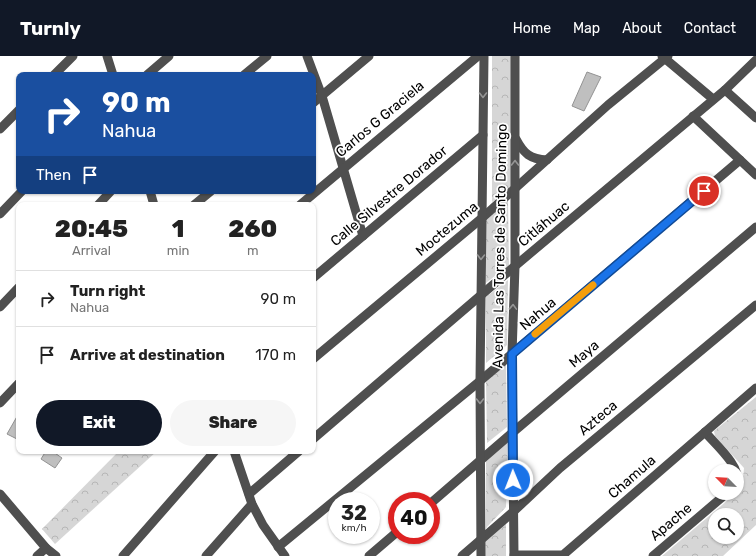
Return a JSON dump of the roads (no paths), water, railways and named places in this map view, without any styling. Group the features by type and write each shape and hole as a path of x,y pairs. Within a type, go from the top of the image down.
{"street":[{"path":"57,72 73,56"},
{"path":"107,56 112,72"},
{"path":"150,72 169,56"},
{"path":"248,72 268,56"},
{"path":"307,56 313,72"},
{"path":"316,101 369,56"},
{"name":"Carlos G Graciela","path":"316,191 478,56"},
{"name":"Avenida Las Torres de Santo Domingo","path":"481,556 480,381 484,56"},
{"name":"Avenida Las Torres de Santo Domingo","path":"514,555 512,354 516,56"},
{"path":"665,57 713,99"},
{"name":"Moctezuma","path":"316,356 515,190 608,104 665,57"},
{"name":"Citláhuac","path":"316,437 514,266 725,90 756,60"},
{"path":"316,80 363,236"},
{"path":"725,90 756,118"},
{"path":"0,129 16,113"},
{"path":"693,116 756,174"},
{"name":"Calle Silvestre Dorador","path":"316,275 483,135"},
{"path":"515,137 521,149 527,155 536,160 547,160"},
{"name":"Nahua","path":"278,547 480,381 740,160"},
{"path":"0,214 19,194"},
{"path":"101,202 108,194"},
{"path":"198,202 207,194"},
{"name":"Carlos G Graciela","path":"303,202 313,194"},
{"name":"Maya","path":"440,495 756,227"},
{"path":"0,307 16,290"},
{"name":"Azteca","path":"462,556 514,511 560,468 756,305"},
{"path":"0,403 16,386"},
{"name":"Chamula","path":"514,555 563,556 756,388"},
{"path":"705,432 733,464"},
{"path":"123,556 212,454"},
{"path":"235,454 252,504 263,525 285,556"},
{"path":"249,494 296,454"},
{"path":"2,499 46,548 56,556"},
{"name":"Apache","path":"653,556 719,500"},
{"path":"206,556 252,504"},
{"path":"369,556 388,540"},
{"path":"37,556 46,548"}]}
